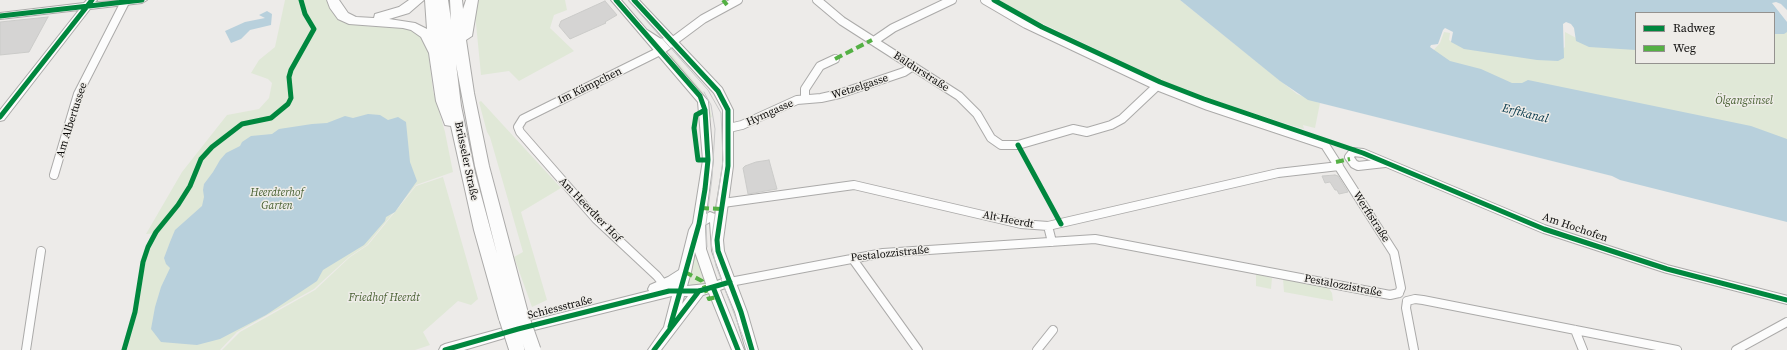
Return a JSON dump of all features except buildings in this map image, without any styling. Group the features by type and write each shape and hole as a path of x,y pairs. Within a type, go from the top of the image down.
{"highway":[{"path":"333,0 336,8 343,16 354,21 403,24 415,27 426,34 436,58"},
{"path":"342,0 353,13 369,17 381,17 404,10 418,0"},
{"path":"431,0 436,58 443,101 468,173"},
{"name":"Brüsseler Straße","path":"442,0 454,106 468,173 482,230 514,316"},
{"name":"Brüsseler Straße","path":"456,0 463,67 482,166 514,316"},
{"path":"463,67 465,30 472,0"},
{"path":"514,316 517,350"},
{"path":"514,316 533,350"}],"main road":[{"path":"0,117 90,3 96,0"},
{"path":"0,16 90,3 142,0"},
{"path":"616,0 700,96 705,110 708,160 699,224 685,272 677,288 670,327"},
{"path":"634,0 724,99 729,116 728,166 717,240"},
{"path":"699,224 706,218 714,218 717,222 717,240 724,270 730,282 752,350"},
{"path":"699,224 700,249 712,287 738,350"},
{"path":"712,287 721,278 724,270"},
{"path":"677,288 691,289 687,286 685,272"},
{"name":"Schiessstraße","path":"445,350 518,329 677,288 712,287 730,282"},
{"path":"654,350 688,304 677,288"}],"street":[{"name":"Im Kämpchen","path":"520,122 527,117 660,51 725,2 738,0"},
{"name":"Baldurstraße","path":"817,0 829,12 959,96 968,105 996,142 1006,146 1018,145 1073,129 1087,132 1111,125 1122,119 1157,86"},
{"path":"874,41 893,28 952,0"},
{"path":"985,0 1026,24 1157,86"},
{"name":"Am Albertussee","path":"54,175 84,80 124,1"},
{"path":"646,34 652,36 660,43 672,41"},
{"name":"Hymgasse","path":"729,128 742,125 786,105 805,99 805,89 820,66 835,59"},
{"name":"Wetzelgasse","path":"805,99 821,98 839,94 904,72 913,66"},
{"name":"Werftstraße","path":"1157,86 1208,106 1325,146 1394,253 1401,288 1399,293"},
{"name":"Am Heerdter Hof","path":"520,122 518,127 520,132 596,219 636,256 677,288"},
{"name":"Am Hochofen","path":"1385,163 1544,229 1667,269 1787,300"},
{"name":"Alt-Heerdt","path":"723,203 854,185 1021,224 1048,226 1278,173 1339,166"},
{"path":"1048,226 1052,242"},
{"name":"Pestalozzistraße","path":"730,282 883,253 1106,240 1390,295 1399,293 1407,301"},
{"path":"26,350 41,251"},
{"path":"852,258 918,350"},
{"path":"1414,350 1406,308 1407,301 1424,300 1677,350"},
{"path":"1736,350 1787,322"},
{"path":"1037,350 1053,330"},
{"path":"1575,330 1582,350"}],"green space":[{"name":"Heerdterhof Garten","path":"285,0 328,0 330,8 336,16 348,23 365,26 404,28 411,30 423,38 428,50 433,91 445,132 453,172 416,185 367,245 349,257 314,289 237,332 220,350 127,350 138,309 146,258 158,233 146,234 182,172 227,115 259,109 269,98 272,83 268,79 251,73 259,60 275,47"},
{"path":"478,0 565,0 567,10 554,15 550,28 574,51 519,81 509,71 481,75 474,3"},
{"path":"999,0 1180,0 1297,94 1320,103 1315,128 1303,125 1304,129 1281,122 1207,98 1161,80 1031,18"},
{"name":"Ölgangsinsel","path":"1787,25 1787,151 1533,92 1429,55 1440,43 1444,32 1450,33 1449,40 1454,43 1561,51 1565,47 1565,32 1580,40 1635,45 1635,64 1775,64 1775,29"},
{"path":"672,55 703,92 709,105 712,117 709,118 704,97 668,56"},
{"path":"481,101 561,188 521,212 547,300 532,307 514,257 523,252 490,137 487,132 479,102"},
{"name":"Friedhof Heerdt","path":"443,177 478,299 471,305 458,301 423,332 430,345 415,350 222,350 240,332 315,290 350,257 368,245 416,186"},
{"path":"695,247 709,283 693,287 688,282"},
{"path":"1256,274 1272,278 1271,289 1256,286"},
{"path":"1283,279 1328,287 1332,293 1333,301 1284,292"}],"water":[{"name":"Erftkanal","path":"1180,0 1787,0 1787,10 1781,4 1776,2 1772,3 1787,22 1787,32 1784,34 1775,34 1775,12 1635,12 1635,50 1589,47 1576,41 1574,28 1571,24 1566,22 1563,24 1564,58 1558,61 1537,60 1464,49 1451,42 1453,32 1445,28 1438,44 1431,45 1430,47 1450,61 1481,69 1512,83 1522,83 1528,80 1751,126 1787,139 1787,222 1620,180 1612,176 1308,100 1280,81"},
{"path":"267,11 272,14 271,25 250,30 241,39 231,43 225,31 245,22 265,18 259,15"},
{"path":"368,114 380,115 388,120 398,117 406,122 410,162 417,181 395,212 386,217 385,221 364,245 323,270 317,281 266,315 220,339 197,345 161,342 151,329 155,307 161,287 170,268 166,264 164,258 175,230 202,206 204,184 226,153 240,146 242,142 251,136 272,134 279,129 327,123 345,116 353,118"}],"tram line":[{"path":"628,0 708,90 721,113 723,160 711,243 716,266 748,350"},
{"path":"704,92 711,105 715,129 712,178 706,224 707,247"}],"marked path":[{"path":"723,0 727,5"},
{"path":"835,59 872,40"},
{"path":"1336,162 1350,159"},
{"path":"701,208 722,209"},
{"path":"685,272 702,281 709,299 716,297"}],"cycle path":[{"path":"0,117 92,0"},
{"path":"0,16 142,0"},
{"path":"124,350 135,312 143,262 148,247 156,232 178,205 190,186 201,159 212,147 242,124 271,118 288,104 291,98 289,77 291,70 314,29 305,14 301,0"},
{"path":"616,0 700,96 705,110 708,160 705,189 699,224 670,327"},
{"path":"634,0 718,91 728,110 728,166 717,240 718,251 741,312 752,350"},
{"path":"994,0 1042,27 1160,82 1204,99 1363,153 1544,229 1667,269 1787,300"},
{"path":"705,110 696,115 694,128 698,160 708,160"},
{"path":"1018,145 1061,224"},
{"path":"445,350 518,329 669,291 699,291 730,282"},
{"path":"713,287 738,350"},
{"path":"654,350 699,291"}]}
